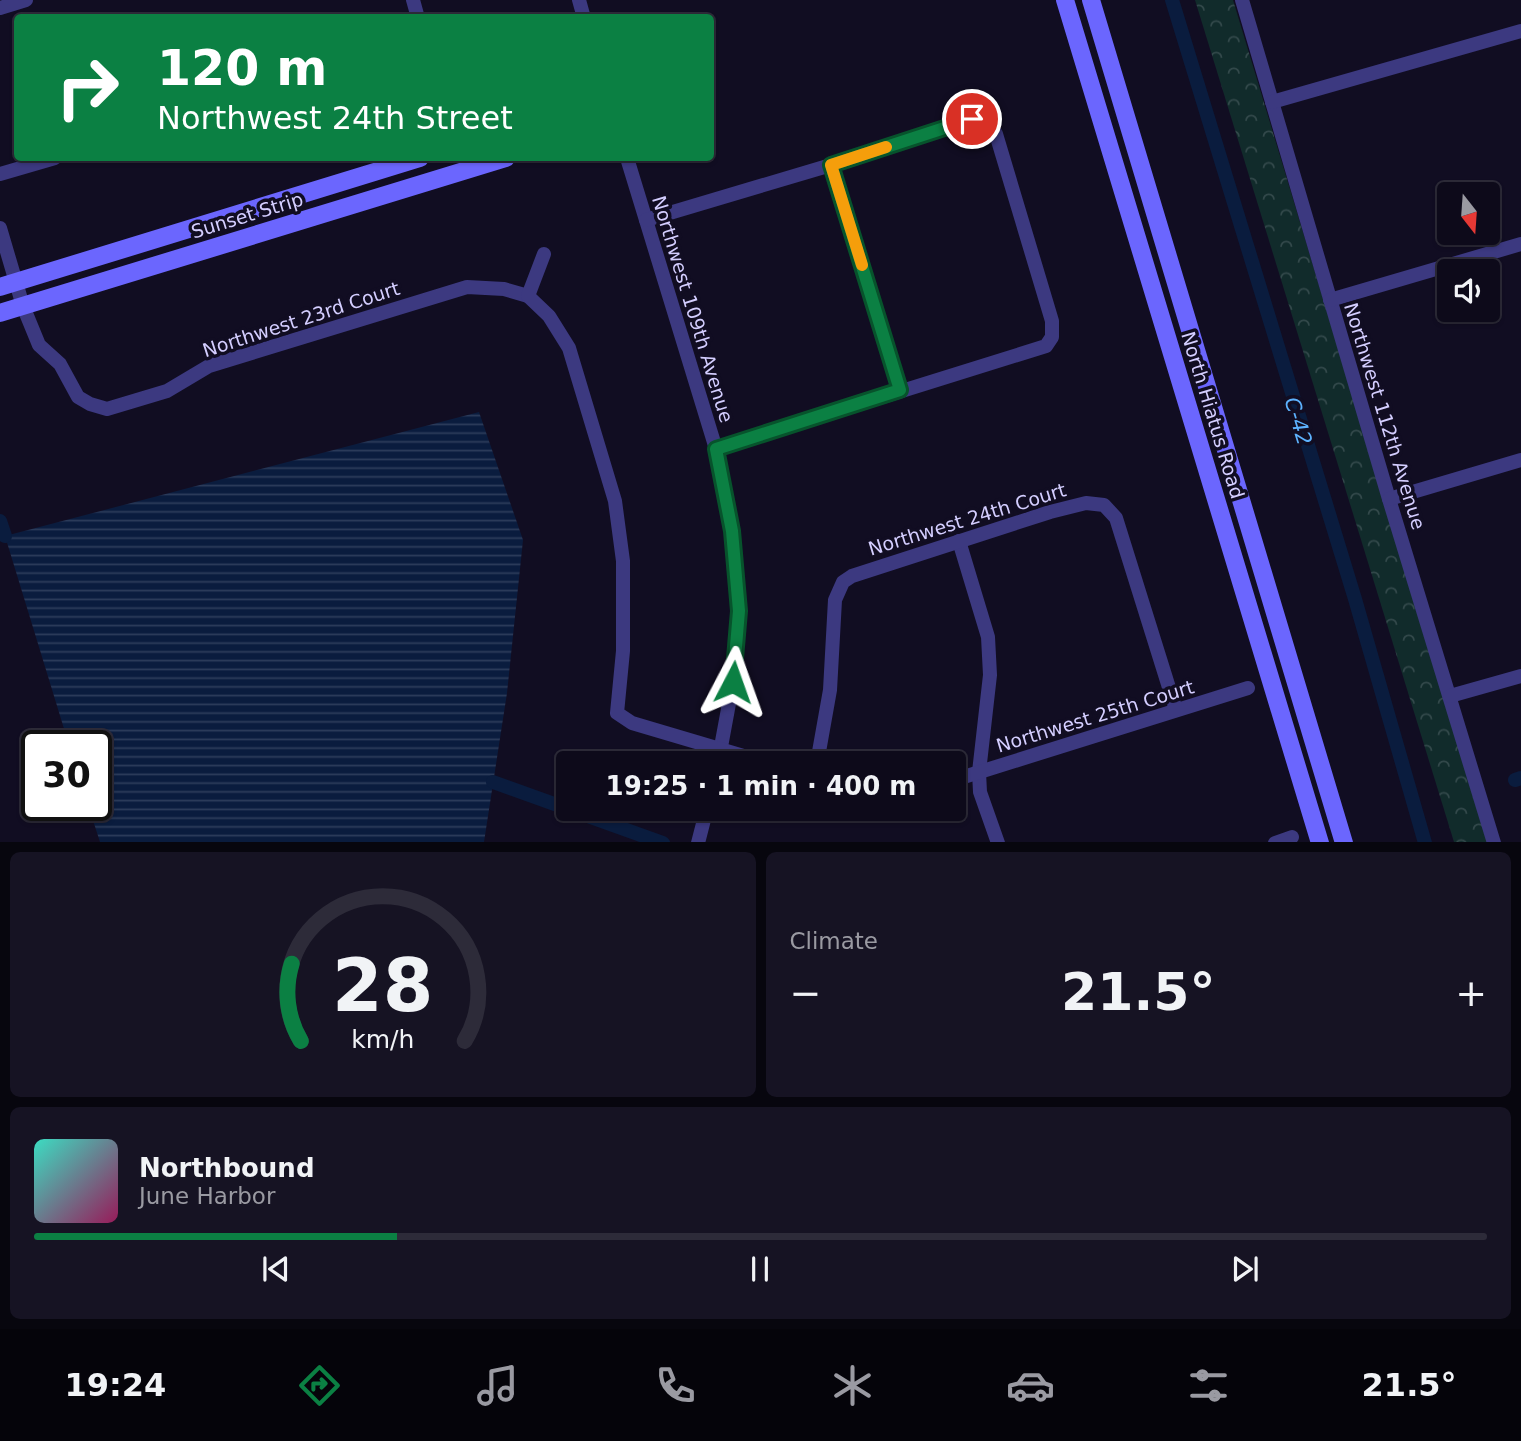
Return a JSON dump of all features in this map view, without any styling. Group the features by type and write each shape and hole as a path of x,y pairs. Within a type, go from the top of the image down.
{"main road":[{"name":"North Hiatus Road","path":"1065,0 1320,842"},
{"name":"North Hiatus Road","path":"1091,0 1344,842"},
{"name":"Sunset Strip","path":"8,285 410,161"},
{"name":"Sunset Strip","path":"0,313 462,164 484,161"}],"street":[{"path":"0,8 26,0"},
{"name":"Northwest 112th Avenue","path":"1243,0 1330,300 1494,842"},
{"path":"1272,102 1521,31"},
{"path":"646,220 831,165 972,119 987,122 996,134 1052,321 1052,337 1046,346 716,449"},
{"path":"0,174 45,161"},
{"name":"Northwest 109th Avenue","path":"628,161 716,449 732,531 739,611 733,682 721,751"},
{"path":"831,165 900,390"},
{"path":"0,228 8,285 23,306"},
{"path":"1330,300 1521,244"},
{"path":"544,254 528,296 550,316 569,348 615,501 623,561 623,651 617,713 632,723 707,751"},
{"name":"Northwest 23rd Court","path":"23,306 39,345 60,364 78,397 107,409 167,391 209,366 467,287 504,289 528,296"},
{"path":"1390,499 1521,460"},
{"name":"Northwest 24th Court","path":"819,751 830,690 835,600 843,582 852,576 959,541 1086,503 1104,505 1116,518 1176,710"},
{"path":"959,541 988,637 990,676 979,792 998,842"},
{"path":"1450,696 1521,676"},
{"name":"Northwest 25th Court","path":"966,776 1248,688"},
{"path":"698,842 704,821"},
{"path":"1275,842 1292,837"}],"green space":[{"path":"1195,0 1233,0 1487,842 1454,842"}],"water":[{"path":"479,412 523,540 507,693 484,842 100,842 93,821 112,821 112,730 64,730 5,536"}],"waterway":[{"name":"C-42","path":"1172,0 1355,599 1425,842"},
{"path":"0,521 5,536"},
{"path":"1515,780 1521,778"},
{"path":"493,782 660,842"}],"slow traffic":[{"path":"862,265 831,165 886,147"}],"route":[{"path":"733,682 739,611 732,531 716,449 900,390 831,165 972,119"}]}
